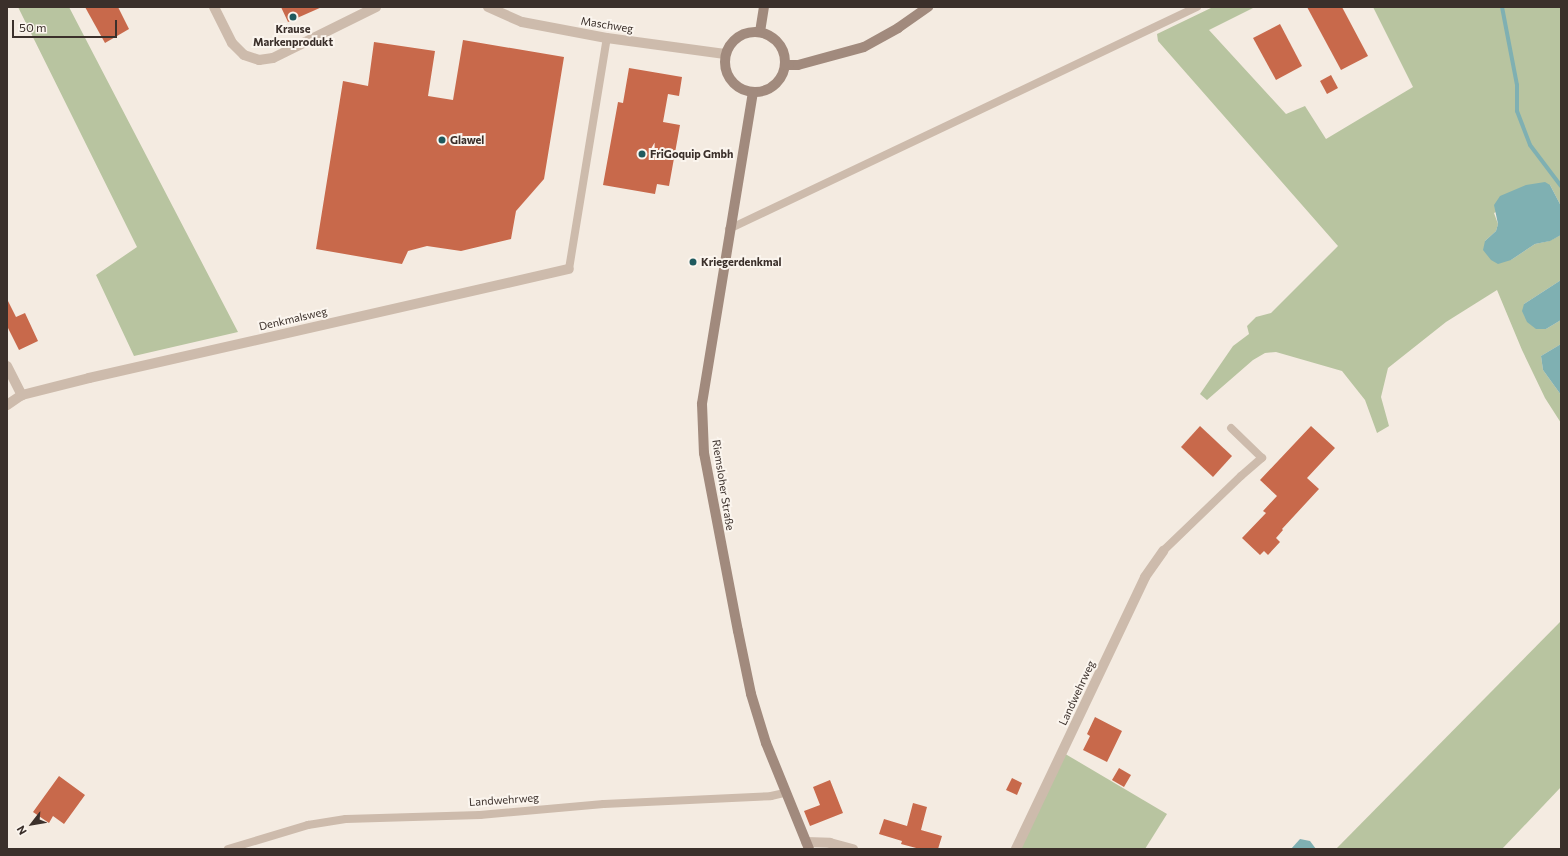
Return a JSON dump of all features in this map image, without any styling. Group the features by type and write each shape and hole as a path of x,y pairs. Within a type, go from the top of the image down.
{"main road":[{"path":"760,32 764,7"},
{"path":"785,65 798,65 864,47 898,28 928,7"},
{"path":"751,32 760,32 776,40 784,56 785,65 782,74 774,85 762,91 752,92 736,86 730,79 726,71 725,54 729,46 738,37 751,32"},
{"name":"Riemsloher Straße","path":"752,92 702,404 704,452 738,631 752,694 766,743 784,793 807,846"}],"street":[{"path":"214,7 232,43 244,55 259,60 273,58 376,7"},
{"name":"Maschweg","path":"488,7 522,22 607,38 725,54"},
{"name":"Denkmalsweg","path":"7,405 22,395 244,342 569,268"},
{"path":"7,366 22,395"},
{"name":"Landwehrweg","path":"1016,849 1145,577 1163,551"},
{"path":"807,846 830,843 853,849"}],"lane":[{"path":"729,229 1197,7"},
{"path":"569,268 607,38"},
{"path":"1163,551 1230,486 1262,458 1230,428"},
{"name":"Landwehrweg","path":"228,849 308,825 346,819 480,815 604,804 771,796 784,793"}],"green space":[{"path":"18,7 69,7 238,332 134,356 96,275 137,247"},
{"path":"1213,7 1255,7 1209,30 1286,114 1305,106 1326,139 1413,87 1373,7 1561,7 1561,206 1550,185 1494,213 1498,224 1496,231 1485,241 1511,260 1535,244 1549,241 1561,235 1561,280 1524,304 1546,329 1561,320 1561,344 1541,356 1543,370 1561,395 1561,423 1545,398 1522,350 1497,290 1446,322 1388,368 1381,397 1389,426 1377,433 1365,400 1342,371 1276,352 1265,353 1253,360 1207,400 1200,394 1233,346 1249,334 1247,326 1256,317 1271,313 1338,246 1158,41 1157,34"},
{"path":"1561,621 1561,787 1502,849 1336,849"},
{"path":"1062,752 1167,814 1145,849 1016,849"}],"water":[{"path":"1545,182 1550,185 1561,206 1561,235 1550,241 1535,244 1511,260 1498,264 1491,260 1483,250 1485,241 1496,231 1498,224 1494,205 1500,196 1526,185"},
{"path":"1561,280 1561,320 1546,329 1536,329 1527,322 1522,311 1524,304"},
{"path":"1561,344 1561,395 1543,370 1541,356"},
{"path":"1300,839 1310,841 1316,849 1291,849"}],"building":[{"path":"85,7 118,7 129,29 105,43"},
{"name":"Krause Markenprodukt","path":"281,7 322,7 288,22"},
{"path":"1307,7 1342,7 1368,56 1341,70"},
{"path":"1280,24 1302,66 1276,80 1253,38"},
{"name":"Glawel","path":"463,40 564,57 544,179 516,211 511,239 461,251 427,246 408,251 402,264 316,249 343,81 368,86 374,42 435,51 428,96 453,100"},
{"name":"FriGoquip Gmbh","path":"629,68 682,77 679,96 668,94 663,122 680,125 669,186 657,184 655,194 603,185 618,102 623,103"},
{"path":"1331,75 1338,88 1327,94 1320,81"},
{"path":"7,299 16,317 25,313 38,341 19,350 7,326"},
{"path":"1200,426 1232,456 1213,477 1181,447"},
{"path":"1311,426 1335,448 1307,478 1319,489 1282,529 1283,530 1276,538 1280,542 1268,555 1264,551 1260,555 1242,538 1266,513 1263,511 1277,496 1260,480"},
{"path":"1095,717 1122,731 1107,762 1083,750 1090,736 1087,734"},
{"path":"1119,768 1131,775 1124,787 1112,780"},
{"path":"59,776 85,795 64,824 53,816 49,823 33,812"},
{"path":"1012,778 1022,783 1017,795 1006,790"},
{"path":"830,780 843,813 810,826 804,811 820,805 813,787"},
{"path":"913,803 927,807 921,830 942,836 938,849 920,849 901,844 902,841 879,834 884,819 907,826"}],"waterway":[{"path":"1502,7 1517,85 1517,111 1530,145 1561,186"}],"place":[{"name":"Krause Markenprodukt","path":"293,17"},
{"name":"Glawel","path":"442,140"},
{"name":"FriGoquip Gmbh","path":"642,154"},
{"name":"Kriegerdenkmal","path":"693,262"}]}
